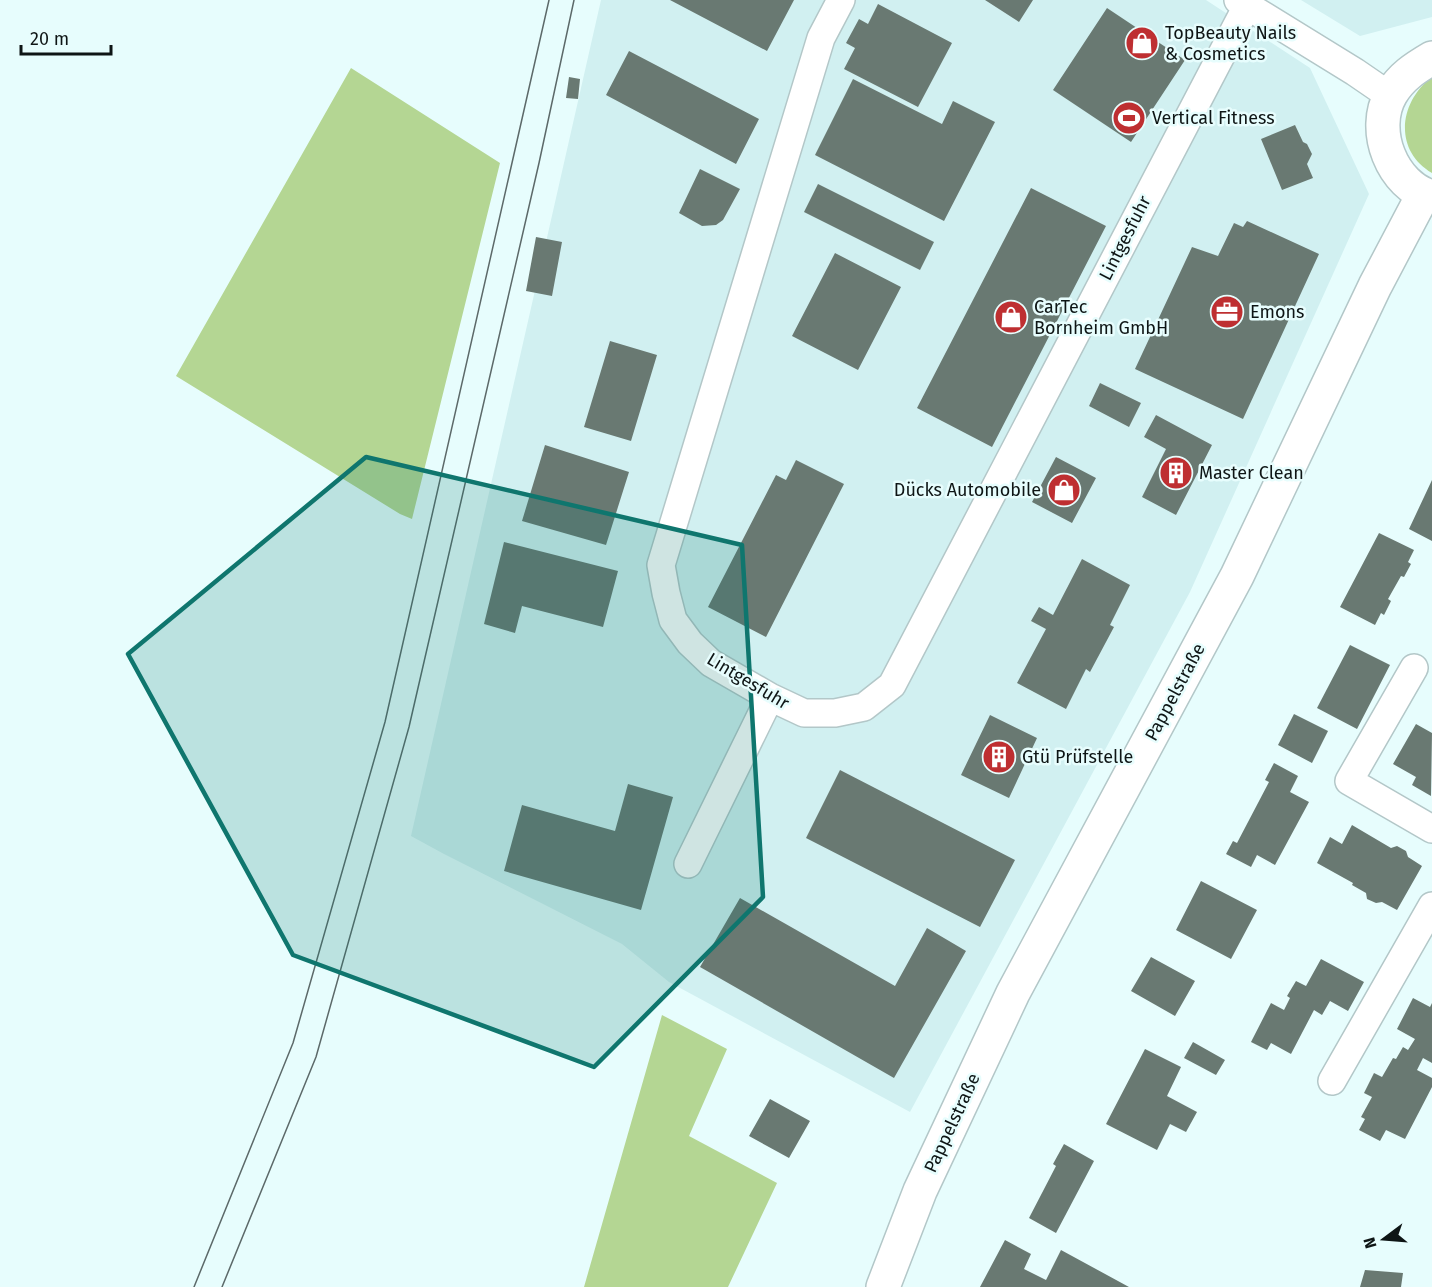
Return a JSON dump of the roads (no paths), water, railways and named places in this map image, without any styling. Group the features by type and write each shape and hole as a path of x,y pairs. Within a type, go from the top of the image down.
{"main road":[{"path":"1428,196 1398,174 1384,145 1383,120 1390,96 1407,73 1432,58"},
{"name":"Pappelstraße","path":"883,1287 920,1191 1012,993 1237,576 1370,297 1428,196"}],"street":[{"name":"Lintgesfuhr","path":"841,0 821,38 661,565 674,620 690,643 711,663 770,697 804,713 835,713 864,707 892,685 1242,3"},
{"path":"1242,3 1390,96"},
{"path":"1414,668 1349,780 1432,829"},
{"path":"688,864 770,697"},
{"path":"1332,1081 1432,906"}],"tram line":[{"path":"194,1287 293,1043 385,722 549,0"},
{"path":"222,1287 316,1057 409,727 539,163 574,0"}],"place":[{"name":"TopBeauty Nails & Cosmetics","path":"1142,43"},
{"name":"Vertical Fitness","path":"1129,118"},
{"name":"Emons","path":"1227,312"},
{"name":"CarTec Bornheim GmbH","path":"1011,317"},
{"name":"Master Clean","path":"1176,473"},
{"name":"Dücks Automobile","path":"1064,490"},
{"name":"Gtü Prüfstelle","path":"999,757"}]}
